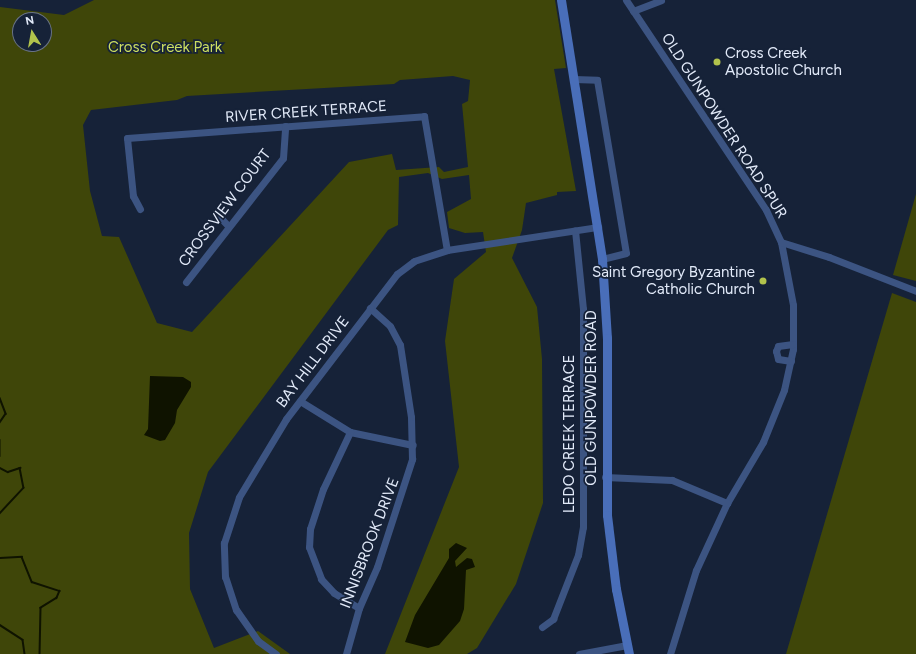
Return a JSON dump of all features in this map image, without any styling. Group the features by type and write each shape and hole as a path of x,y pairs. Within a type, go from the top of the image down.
{"main road":[{"name":"OLD GUNPOWDER ROAD","path":"561,0 602,259 607,338 605,477 612,562 628,650"}],"street":[{"name":"OLD GUNPOWDER ROAD SPUR","path":"626,0 766,210 781,242 792,290 793,344 791,361 772,424 728,503 696,570 670,654"},
{"path":"633,11 650,2 661,0"},
{"path":"574,79 597,80 626,253 602,259"},
{"name":"RIVER CREEK TERRACE","path":"140,209 133,196 126,138 424,116 447,250"},
{"name":"CROSSVIEW COURT","path":"186,282 228,226 283,158 285,126"},
{"path":"217,214 228,226"},
{"name":"BAY HILL DRIVE","path":"276,654 258,641 236,610 225,577 224,543 239,497 300,401 370,308 405,266 422,256 447,250 598,227"},
{"name":"LEDO CREEK TERRACE","path":"542,627 553,619 578,555 583,527 583,309 575,230"},
{"path":"781,242 816,252 916,291"},
{"name":"INNISBROOK DRIVE","path":"346,654 358,608 377,567 408,477 413,445 400,345 390,326 370,308"},
{"path":"791,361 778,359 776,351 778,346 793,344"},
{"path":"300,401 350,432 413,445"},
{"path":"350,432 323,489 310,529 309,547 321,578 334,592 358,608"},
{"path":"605,477 672,480 728,503"},
{"path":"580,654 628,650"}],"green space":[{"name":"Cross Creek Park","path":"94,0 555,0 566,68 554,69 576,191 557,192 557,195 526,203 522,230 512,258 537,307 542,359 543,503 516,584 477,648 467,654 385,654 459,467 445,341 454,279 486,252 483,232 465,233 449,228 447,212 471,199 469,175 442,179 428,173 399,177 398,225 388,230 208,472 189,533 190,589 214,648 258,631 290,654 0,654 0,7 40,12 12,12 12,52 52,52 52,14 64,15","holes":["453,76 470,80 468,101 462,104 468,167 444,172 439,167 396,170 392,154 349,162 192,332 157,323 119,237 102,236 90,191 83,125 91,110 177,100 187,96 394,84 400,80"]},
{"path":"916,194 916,281 893,275"},
{"path":"892,293 916,302 916,654 786,654"}],"shaded area":[{"path":"150,376 183,377 191,382 191,387 177,410 175,423 165,440 160,441 144,435 148,429"},
{"path":"456,543 467,548 455,561 456,567 467,558 472,559 475,567 466,570 464,609 460,621 439,645 428,648 405,642 415,615 449,558 449,549"}],"waterway":[{"path":"0,398 6,414 0,423"},
{"path":"0,440 0,456"},
{"path":"0,468 8,472 20,468 24,488 0,514"},
{"path":"0,558 22,557 32,582 60,591 57,598 41,608 40,654"},
{"path":"0,625 23,640 25,654"}],"place":[{"name":"Cross Creek Apostolic Church","path":"717,62"},
{"name":"Saint Gregory Byzantine Catholic Church","path":"763,281"}]}
